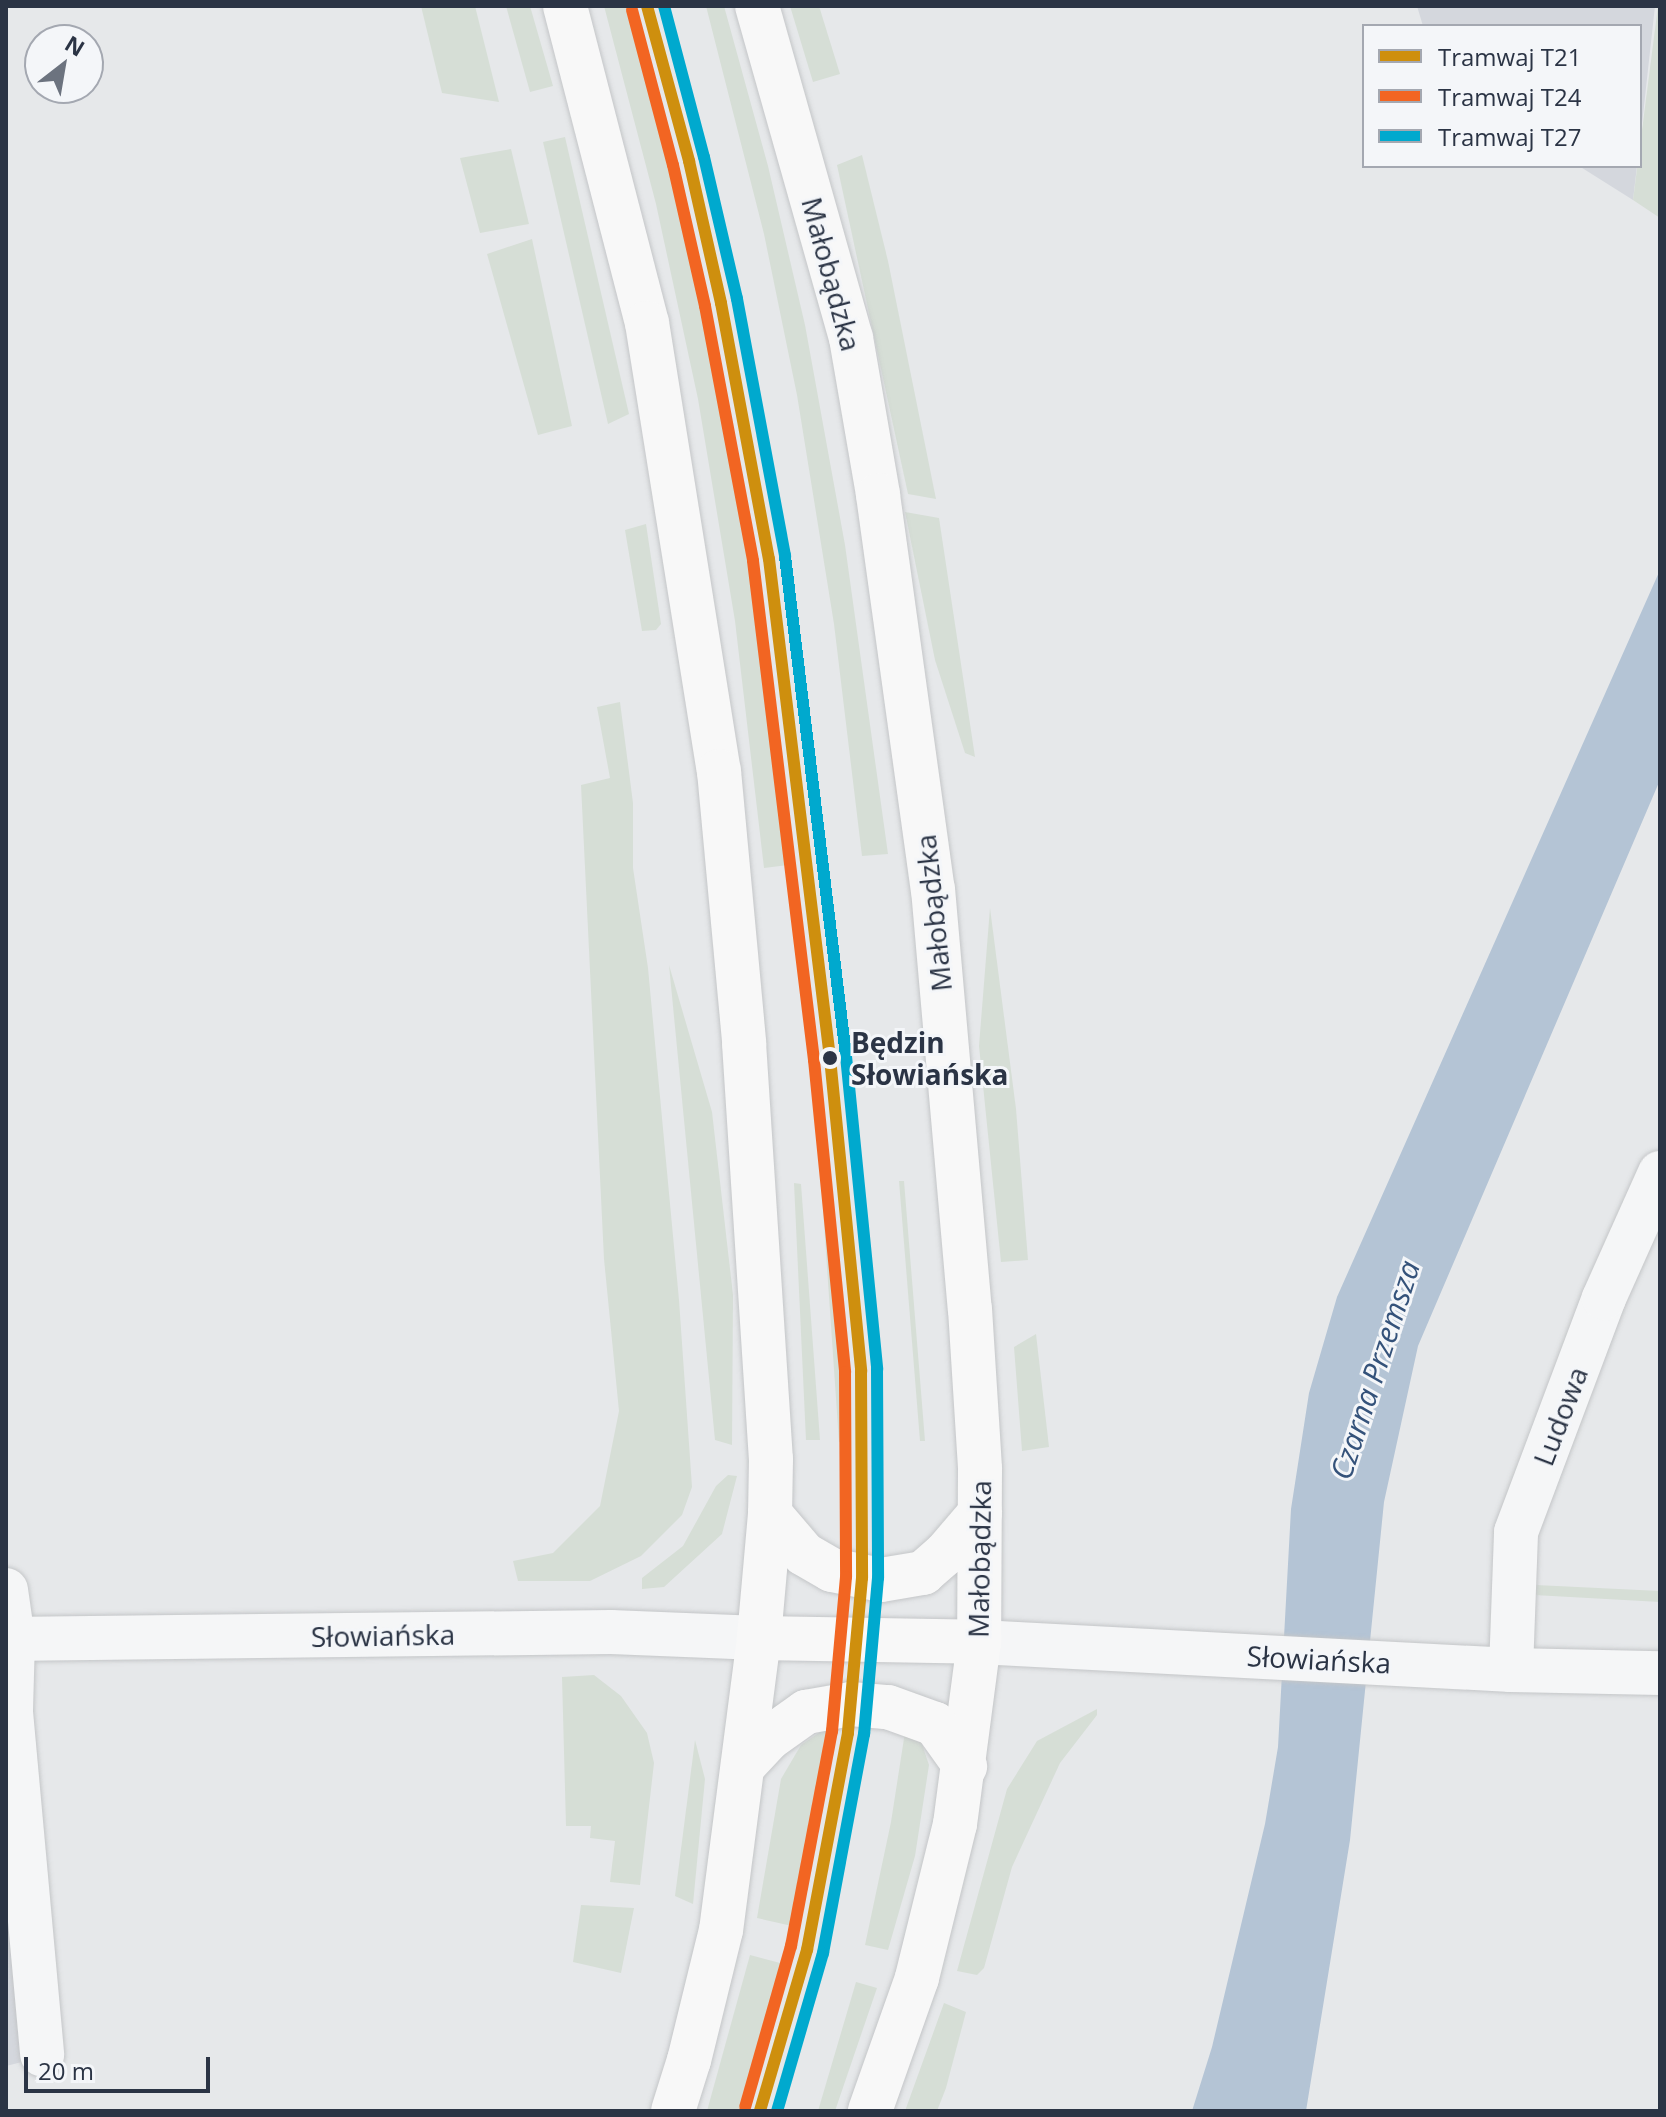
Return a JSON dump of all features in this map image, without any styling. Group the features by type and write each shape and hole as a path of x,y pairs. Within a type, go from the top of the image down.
{"street":[{"path":"565,6 647,323 719,771 744,1043 771,1459 770,1514 759,1638 721,1930 673,2111"},
{"name":"Małobądzka","path":"757,6 851,338 878,495 933,889 970,1309 980,1513 979,1642 965,1766 955,1824 917,1978 870,2111"},
{"name":"Ludowa","path":"1511,1670 1516,1532 1604,1298 1660,1173"},
{"path":"770,1514 804,1554 832,1570 881,1580 923,1573 945,1554 980,1513"},
{"path":"6,1590 11,1712 42,2055"},
{"name":"Słowiańska","path":"9,1639 611,1632 759,1638"},
{"path":"759,1638 979,1642"},
{"name":"Słowiańska","path":"979,1642 1511,1670 1660,1673"},
{"path":"745,1764 768,1739 806,1712 851,1704 888,1707 935,1724 965,1766"}],"shaded area":[{"path":"421,6 475,6 499,102 442,93"},
{"path":"506,6 530,6 553,86 530,92"},
{"path":"604,6 627,6 681,211 708,330 759,619 788,865 764,868 735,621 698,399 656,204"},
{"path":"706,6 724,6 768,166 805,325 845,545 888,854 862,856 834,624 797,395 764,234"},
{"path":"790,6 819,6 840,74 813,82"},
{"path":"1417,6 1655,6 1642,124 1642,24 1422,24"},
{"path":"1660,6 1660,218 1633,200 1637,168 1642,168 1642,130"},
{"path":"565,137 629,414 608,424 543,142"},
{"path":"511,149 529,224 480,233 460,158"},
{"path":"862,155 888,261 936,499 908,494 837,165"},
{"path":"1582,168 1637,168 1633,200"},
{"path":"532,239 572,426 538,435 487,254"},
{"path":"905,512 939,518 975,757 965,753 935,660"},
{"path":"646,524 661,624 656,630 642,631 625,530"},
{"path":"620,702 633,803 633,868 648,968 679,1300 692,1487 682,1515 641,1556 590,1581 518,1581 513,1561 553,1553 600,1506 619,1411 604,1259 581,785 610,778 597,707"},
{"path":"990,908 1016,1109 1028,1260 1001,1262 979,1046"},
{"path":"669,965 712,1112 733,1295 732,1445 715,1440"},
{"path":"826,1179 844,1442 839,1442 821,1180"},
{"path":"899,1181 904,1181 925,1441 920,1441"},
{"path":"794,1183 801,1184 820,1440 806,1440"},
{"path":"1036,1334 1049,1447 1022,1451 1014,1347"},
{"path":"728,1475 737,1476 722,1534 664,1587 642,1589 642,1578 683,1546 716,1486"},
{"path":"1536,1585 1660,1591 1660,1602 1534,1595"},
{"path":"594,1675 621,1696 647,1733 654,1763 640,1885 610,1882 615,1841 590,1838 591,1826 566,1826 562,1677"},
{"path":"1097,1709 1097,1715 1060,1763 1012,1867 984,1968 977,1975 957,1971 1007,1789 1037,1741"},
{"path":"829,1726 792,1926 757,1918 781,1779 801,1745"},
{"path":"905,1732 921,1741 929,1765 915,1856 888,1950 865,1945 891,1822"},
{"path":"695,1740 705,1779 693,1904 675,1896"},
{"path":"6,1898 30,2060 6,2066"},
{"path":"581,1905 634,1908 621,1973 573,1962"},
{"path":"750,1955 784,1964 739,2111 707,2111"},
{"path":"856,1982 877,1988 835,2111 818,2111"},
{"path":"944,2003 966,2012 946,2088 937,2111 905,2111"}],"water":[{"name":"Czarna Przemsza","path":"1660,570 1660,780 1418,1346 1384,1502 1350,1840 1306,2111 1192,2111 1212,2047 1265,1824 1278,1747 1291,1509 1309,1393 1337,1297"}],"tram line":[{"name":"T21","path":"647,6 689,161 721,303 769,559 830,1058 861,1371 862,1578 848,1733 807,1950 760,2111"},
{"name":"T27","path":"664,6 737,299 785,556 846,1056 877,1369 878,1578 864,1734 823,1953 777,2111"},
{"name":"T24","path":"632,10 673,165 705,306 753,561 814,1060 845,1372 846,1577 832,1731 791,1946 745,2107"}],"place":[{"name":"Będzin Słowiańska","path":"830,1058"}]}
